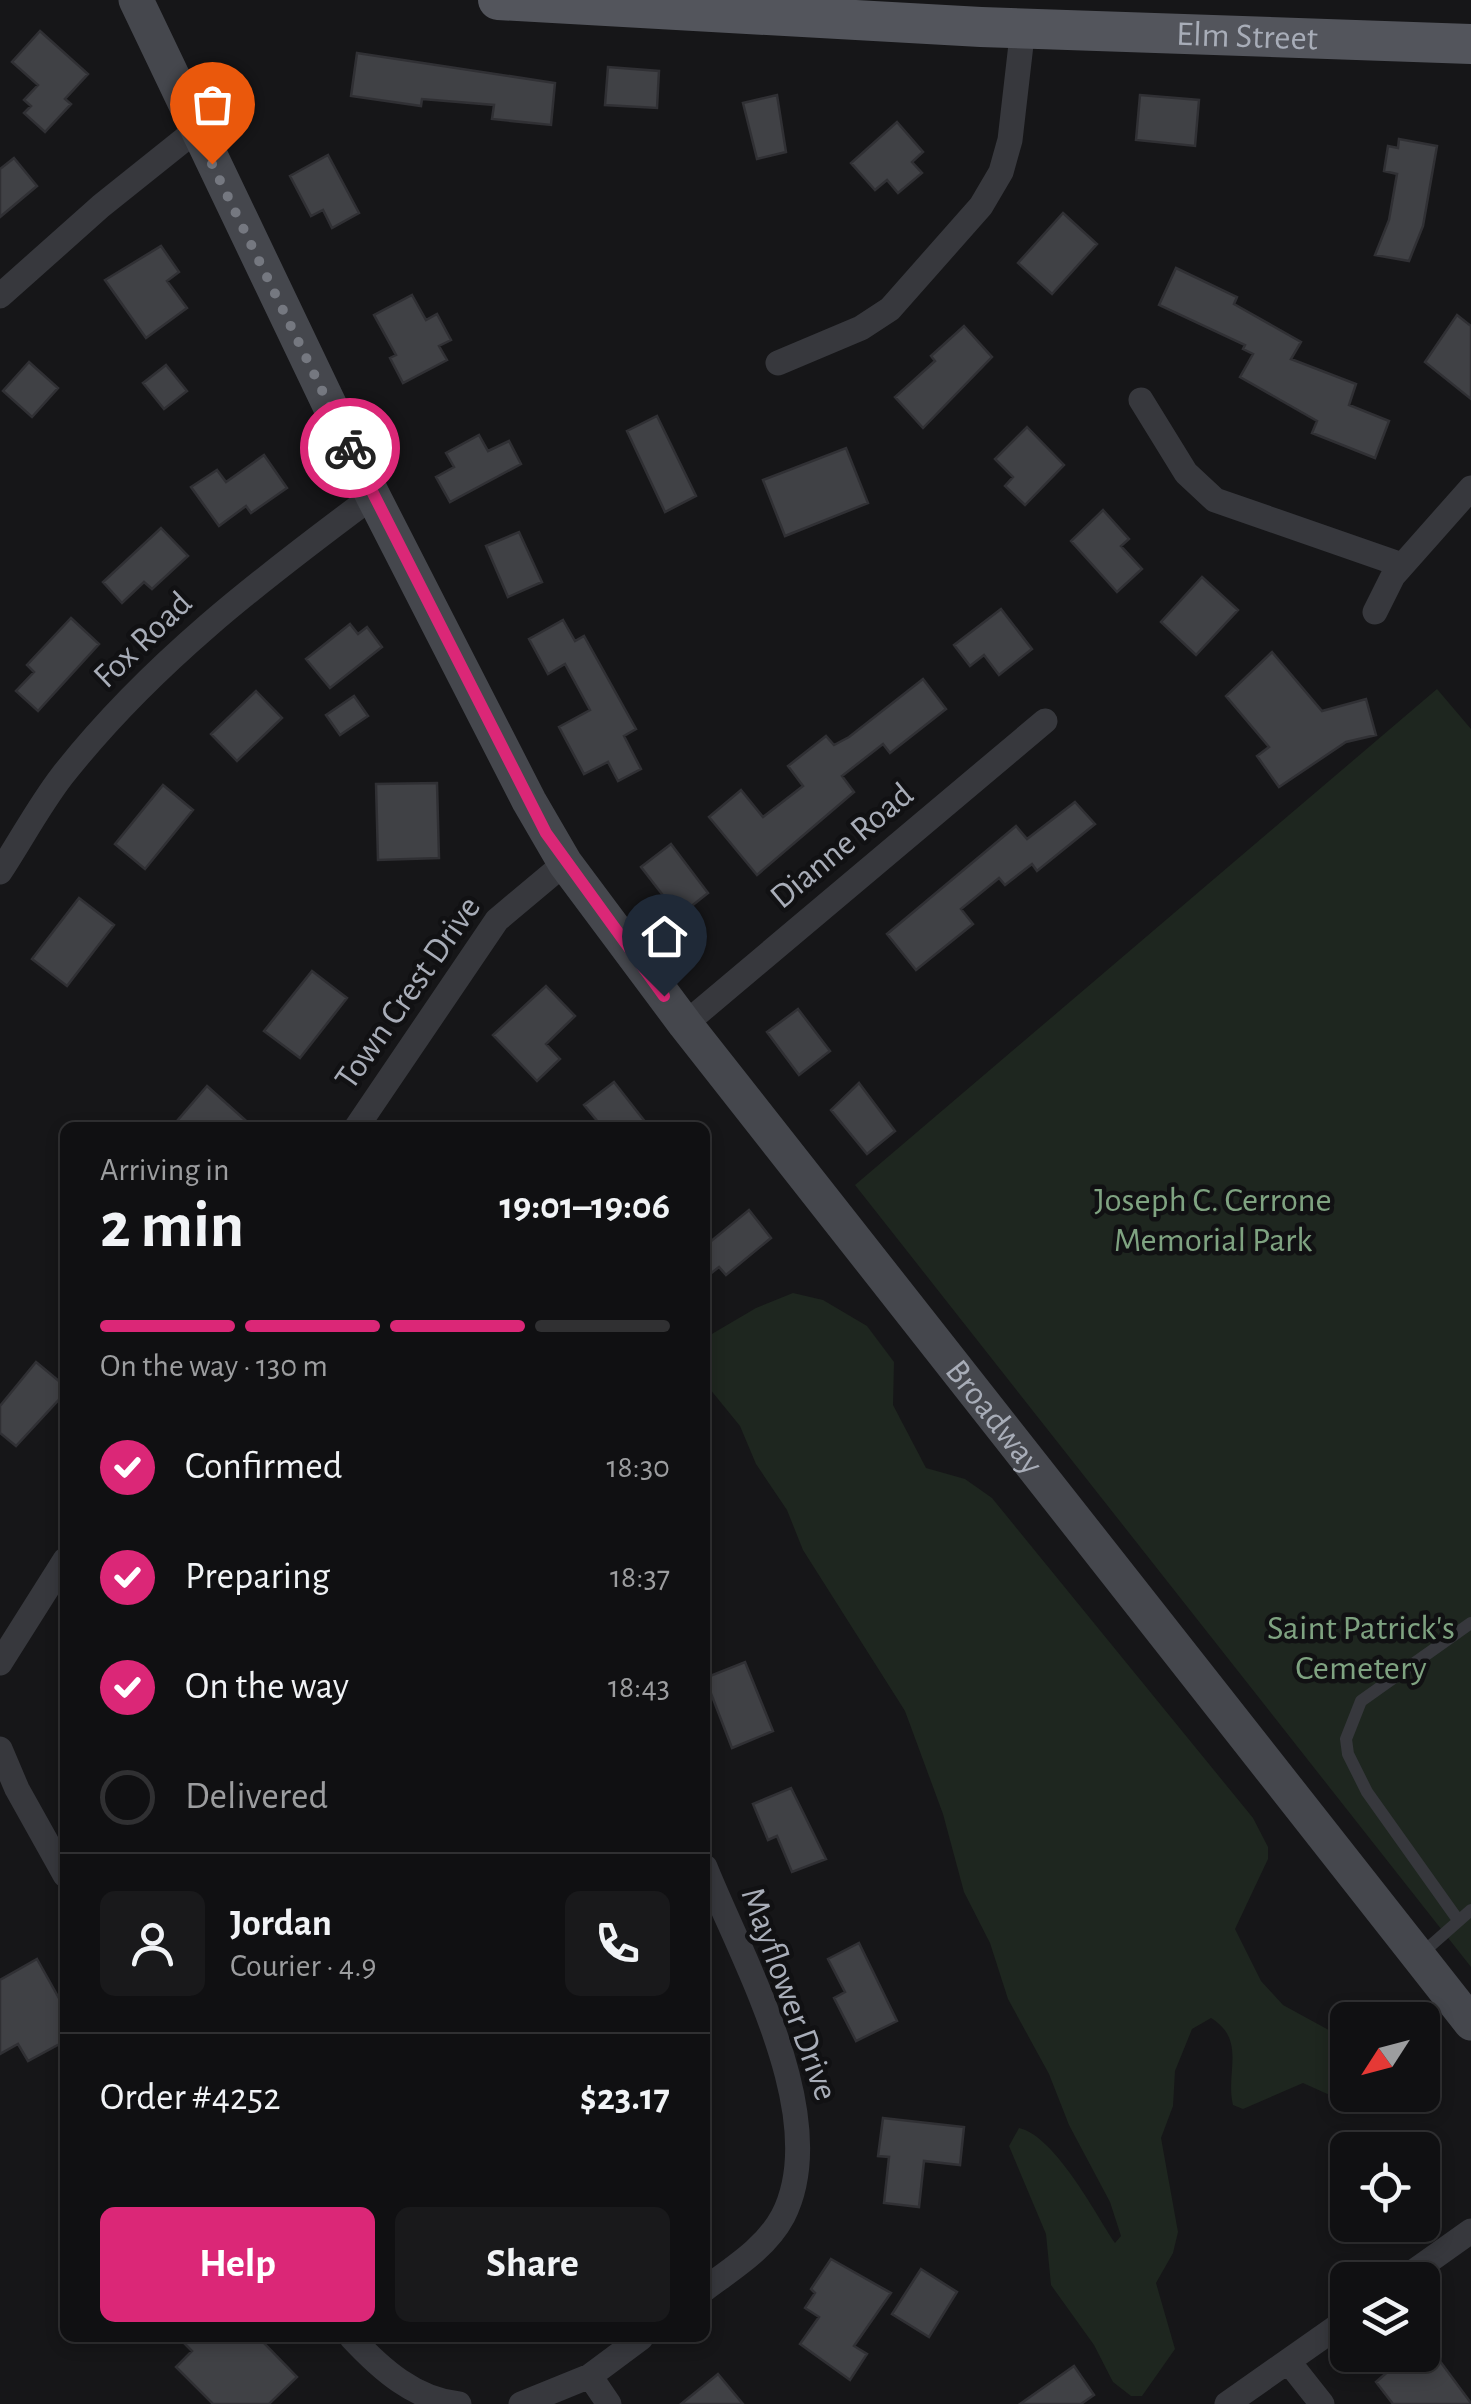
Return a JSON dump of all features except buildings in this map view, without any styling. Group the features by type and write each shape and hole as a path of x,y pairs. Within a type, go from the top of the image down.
{"main road":[{"name":"Broadway","path":"136,0 373,496 529,801 565,863 685,1024 1471,2024"},
{"name":"Elm Street","path":"498,0 1001,18 1471,44"}],"street":[{"path":"778,363 861,328 890,308 981,206 1001,172 1010,140 1001,18"},
{"path":"0,296 101,206 196,130"},
{"path":"1141,400 1186,473 1215,500 1402,564"},
{"path":"1375,612 1402,564 1471,488"},
{"name":"Fox Road","path":"0,872 60,779 136,692 256,584 373,496"},
{"name":"Dianne Road","path":"685,1024 1044,721"},
{"name":"Town Crest Drive","path":"360,1122 496,920 565,863"},
{"path":"0,1663 60,1568"},
{"path":"0,1749 16,1789 60,1866"},
{"name":"Mayflower Drive","path":"710,1879 778,2048 800,2131 798,2172 782,2217 760,2246 710,2286"},
{"path":"1427,2262 1471,2231"},
{"path":"1227,2404 1330,2332"},
{"path":"357,2342 423,2396 458,2404"},
{"path":"522,2404 590,2376 636,2342"},
{"path":"1288,2361 1322,2404"},
{"path":"590,2376 609,2404"}],"lane":[{"path":"1458,1920 1367,1792 1348,1754 1346,1739 1361,1701 1470,1625"},
{"path":"1419,1957 1471,1910"}],"green space":[{"name":"Joseph C. Cerrone Memorial Park","path":"1437,689 1471,729 1471,1967 855,1185"},
{"path":"793,1293 823,1300 867,1326 894,1362 893,1405 926,1468 965,1479 992,1498 1253,1818 1268,1847 1268,1859 1235,1929 1261,1981 1283,2005 1330,2031 1330,2095 1303,2083 1243,2109 1233,2105 1233,2058 1228,2036 1211,2018 1192,2029 1175,2071 1173,2106 1161,2138 1178,2232 1173,2253 1156,2283 1175,2349 1142,2396 1131,2396 1113,2382 1094,2345 1051,2285 1046,2234 1009,2146 1019,2128 1033,2134 1060,2160 1115,2243 1121,2236 1110,2202 1008,1999 990,1943 964,1892 943,1814 905,1711 803,1550 787,1510 756,1464 740,1426 710,1389 710,1335 756,1308"}],"way so far":[{"path":"212,164 350,448"}],"route":[{"path":"350,448 546,833 664,996"}],"park label":[{"name":"Saint Patrick's Cemetery","path":"1361,1648"}]}
